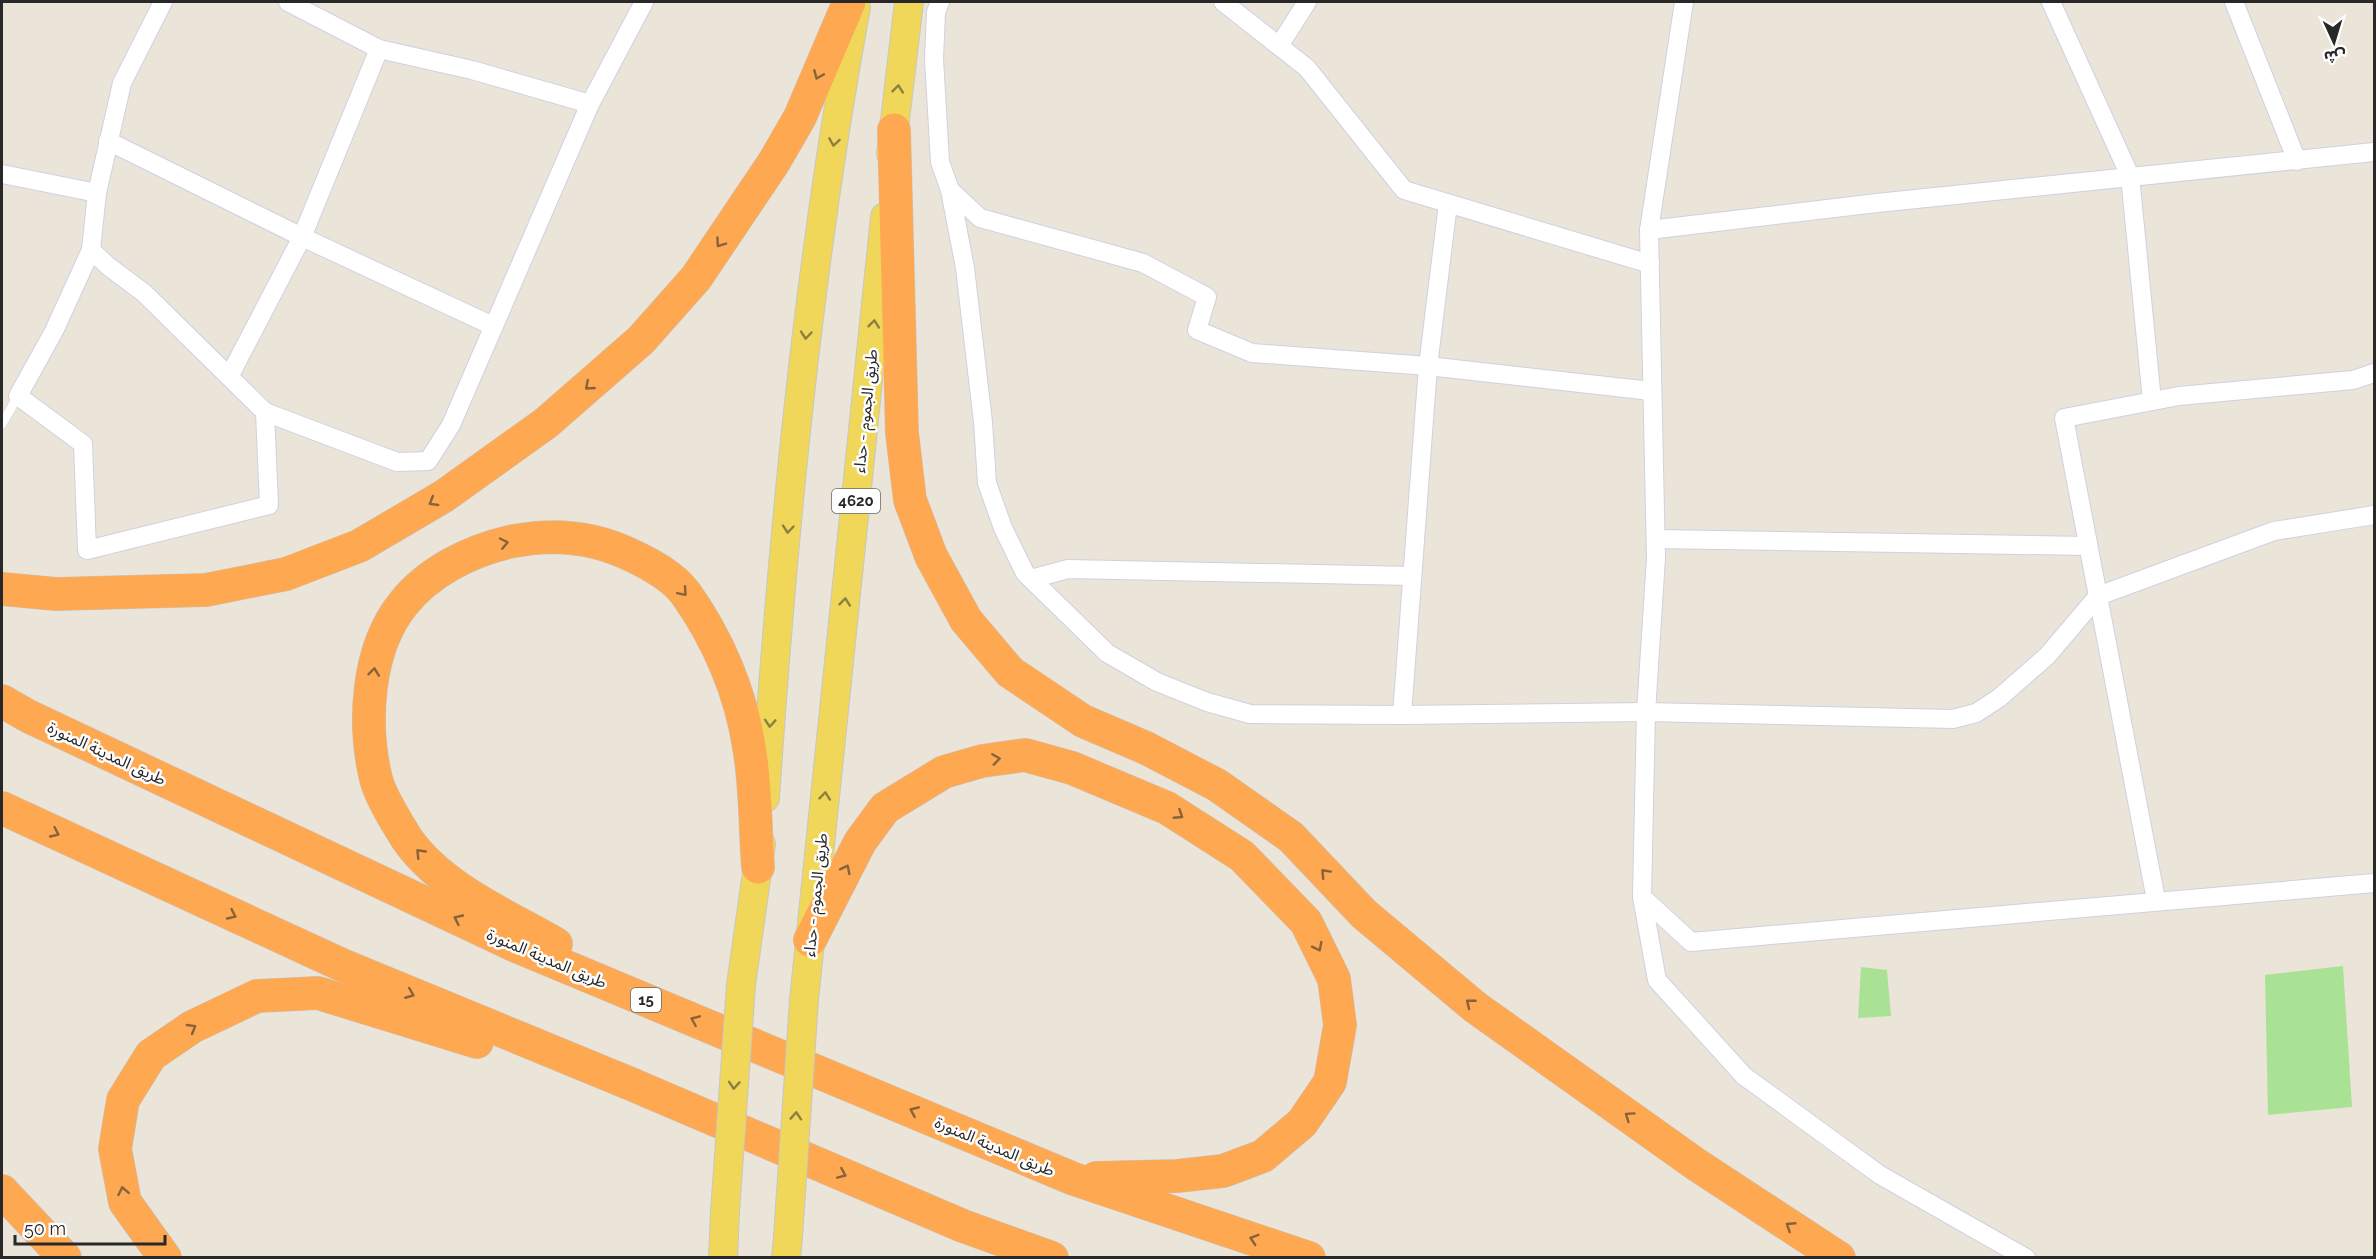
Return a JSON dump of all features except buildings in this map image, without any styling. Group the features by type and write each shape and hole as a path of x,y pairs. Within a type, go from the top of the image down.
{"highway":[{"path":"2,589 57,594 206,590 286,574 359,546 444,496 555,416 641,340 696,278 774,162 800,117 849,2"},
{"path":"894,130 902,433 910,500 931,556 966,620 1010,672 1083,721 1146,748 1217,785 1292,837 1364,914 1475,1007 1697,1165 1839,1257"},
{"path":"663,1007 446,879 408,840 377,782 367,724 376,655 402,604 443,567 488,547 534,537 572,537 613,546 652,565 684,591 712,636 735,686 750,747 758,867"},
{"name":"طريق المدينة المنورة","path":"2,701 492,935 1074,1179 1309,1257"},
{"path":"810,940 860,842 885,808 944,772 982,761 1025,755 1072,768 1167,808 1242,856 1306,922 1334,980 1340,1025 1330,1082 1302,1123 1263,1156 1223,1171 1177,1176 1074,1179"},
{"path":"2,808 342,965 963,1226 1052,1257"},
{"path":"165,1257 125,1202 115,1149 123,1100 150,1055 192,1027 257,996 318,993 694,1111"},
{"path":"2,1191 65,1257"},
{"path":"899,1199 1000,1257"}],"main road":[{"path":"723,1257 741,985 758,867 808,310 857,2"},
{"name":"طريق الجموم - حداء","path":"787,1247 804,1000 909,2"}],"street":[{"path":"164,2 122,82 96,193 91,250 54,331 18,396 83,444 87,550 269,505 265,412"},
{"path":"288,2 379,49 472,70 590,104"},
{"path":"91,250 144,293 230,375 265,412 397,462 428,461 451,425 590,104 644,2"},
{"path":"940,2 936,12 934,59 940,162 950,190 965,268 983,422 987,483 1003,528 1025,573 1107,652 1157,682 1207,702 1250,714 1646,712 1953,719 1976,713 1999,698 2047,656 2098,596 2274,531 2374,515"},
{"path":"1223,2 1307,68 1404,190 1650,264"},
{"path":"1279,46 1307,2"},
{"path":"1683,2 1649,230 1656,539 1646,712 1642,897 1657,980 1744,1076 1880,1175 2026,1257"},
{"path":"2051,2 2130,176 2152,401"},
{"path":"2234,2 2297,161"},
{"path":"230,375 302,237 379,49"},
{"path":"108,141 302,237 494,326"},
{"path":"1649,230 2130,176 2374,152"},
{"path":"2,174 96,193"},
{"path":"950,190 980,218 1143,262 1206,297 1197,330 1252,353 1428,366 1651,391"},
{"path":"1402,715 1428,366 1448,204"},
{"path":"2156,900 2064,418 2179,396 2353,380 2374,373"},
{"path":"1656,539 2088,546"},
{"path":"1032,579 1068,570 1412,576"},
{"path":"1642,897 1691,942 2156,900 2374,883"}],"lane":[{"path":"2,424 18,396"}],"green space":[{"path":"2343,966 2352,1107 2268,1115 2265,975"},
{"path":"1861,967 1887,970 1891,1016 1858,1018"}]}
